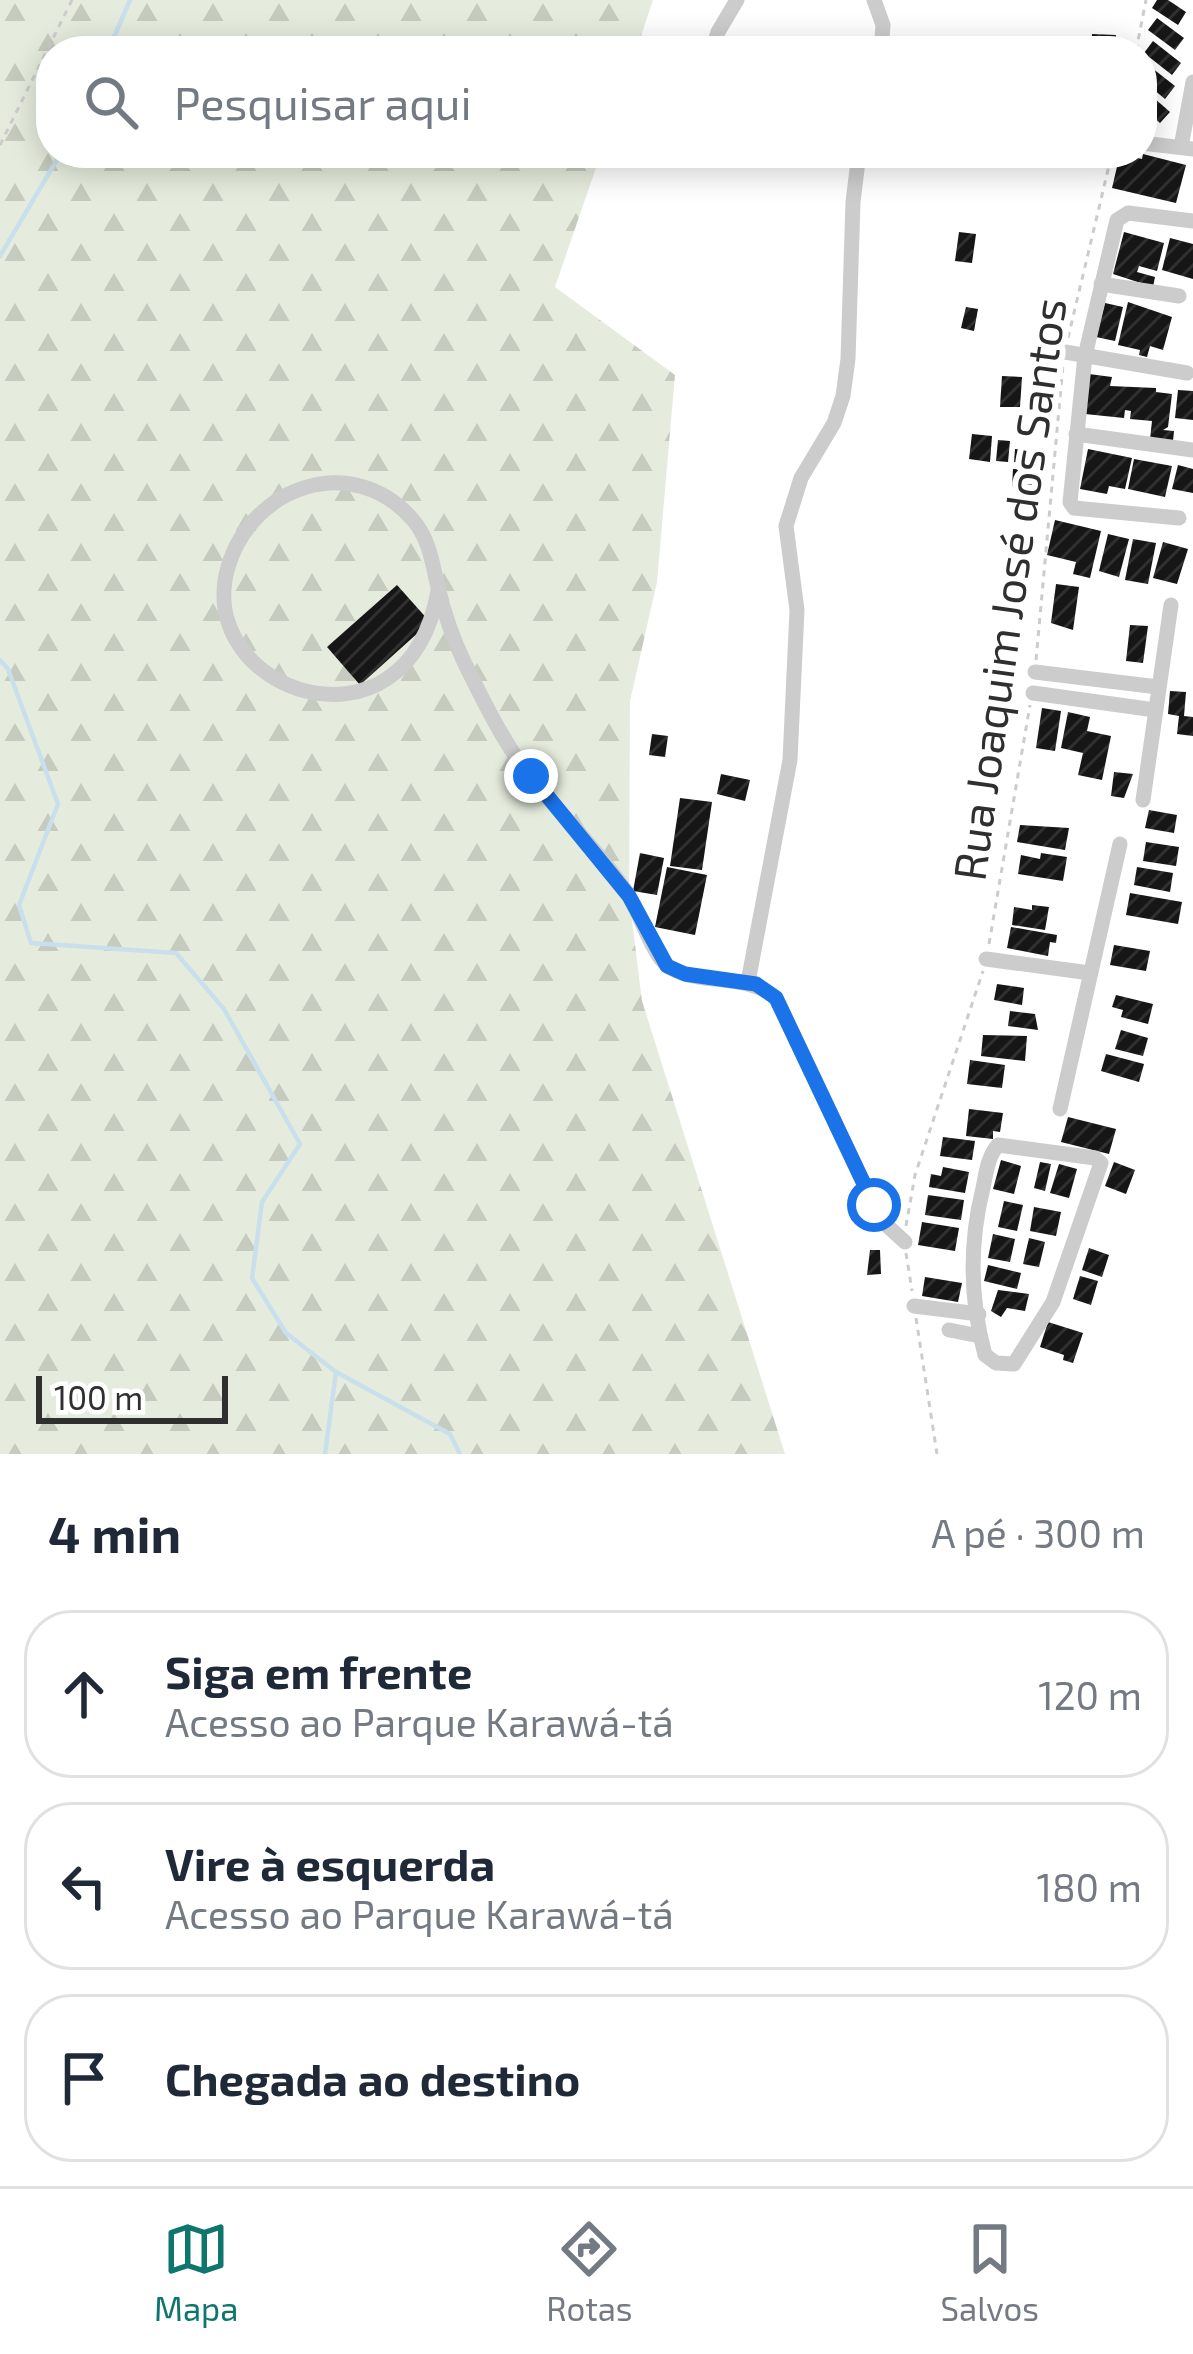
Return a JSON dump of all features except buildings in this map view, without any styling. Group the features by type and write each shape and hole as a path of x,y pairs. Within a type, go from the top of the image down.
{"street":[{"path":"719,36 737,0"},
{"path":"874,0 882,36"},
{"path":"1157,145 1187,148 1193,82"},
{"path":"748,982 790,760 797,610 786,526 800,478 834,423 843,395 858,168"},
{"path":"1179,518 1071,506 1085,356 1120,215 1193,221"},
{"path":"1101,284 1179,296"},
{"path":"1065,352 1187,373"},
{"path":"1076,434 1193,450"},
{"path":"439,591 418,651 392,676 361,692 326,696 291,688 261,670 238,642 227,609 226,574 237,541 258,512 287,493 320,483 355,485 388,499 413,521 431,550 439,591 463,661 516,757 629,896 663,961 685,974 748,982 768,991 786,1012 874,1205 883,1222 905,1242"},
{"path":"1143,800 1171,605"},
{"path":"1035,672 1158,687"},
{"path":"1033,692 1155,710"},
{"path":"1060,1109 1120,844"},
{"path":"986,959 1090,974"},
{"path":"995,1147 1095,1158 1101,1163 1053,1302 1013,1364 988,1359 979,1314 971,1247 995,1147"},
{"path":"914,1306 979,1314"},
{"path":"949,1330 980,1336"}],"path":[{"path":"54,36 72,0"},
{"path":"1139,36 1146,0"},
{"path":"0,145 36,72"},
{"name":"Rua Joaquim José dos Santos","path":"1035,672 1065,352 1108,168"},
{"name":"Rua Joaquim José dos Santos","path":"937,1454 905,1242 915,1175 986,959 1033,692"}],"green space":[{"path":"0,0 653,0 641,36 36,36 36,168 596,168 555,287 675,375 657,582 630,701 629,896 642,1001 785,1454 0,1454"}],"waterway":[{"path":"114,36 130,0"},
{"path":"0,256 52,168"},
{"path":"0,660 8,669 58,804 19,905 31,943 176,953 224,1009 300,1144 262,1202 252,1278 286,1333 336,1372 450,1434 460,1454"},
{"path":"325,1454 336,1372"}],"route":[{"path":"531,776 629,896 667,966 685,974 756,984 776,998 874,1205"}]}
